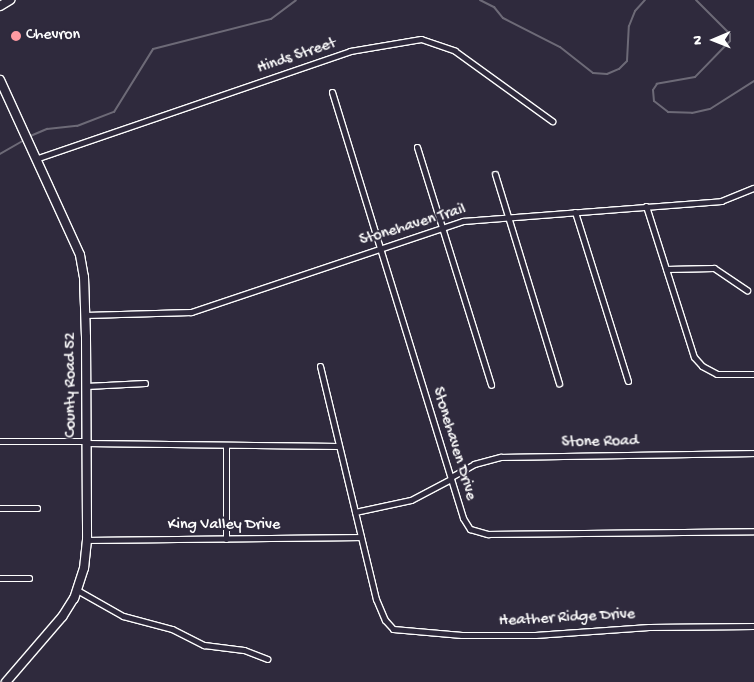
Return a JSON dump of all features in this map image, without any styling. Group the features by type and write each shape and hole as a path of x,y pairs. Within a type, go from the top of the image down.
{"street":[{"path":"0,6 10,0"},
{"name":"Hinds Street","path":"34,159 350,52 421,39 455,51 552,121"},
{"name":"County Road 52","path":"0,80 34,159 80,255 85,315 86,386 86,540 84,568 77,590 58,623 6,682"},
{"name":"Stonehaven Drive","path":"332,92 463,518 470,529 477,533 754,532"},
{"path":"418,147 491,385"},
{"path":"496,174 559,383"},
{"name":"Stonehaven Trail","path":"85,315 191,312 442,227 509,217 721,201 754,188"},
{"path":"646,206 697,362 717,374 754,374"},
{"path":"575,212 628,381"},
{"path":"666,269 718,270 747,290"},
{"path":"320,366 361,537"},
{"path":"86,386 145,383"},
{"path":"0,441 338,446"},
{"path":"226,445 226,539"},
{"name":"Stone Road","path":"355,512 411,500 474,464 501,456 754,453"},
{"path":"0,508 37,508"},
{"name":"King Valley Drive","path":"86,540 361,537"},
{"name":"Heather Ridge Drive","path":"361,537 376,599 385,620 397,631 462,635 754,626"},
{"path":"0,578 29,578"},
{"path":"77,590 123,616 172,629 204,645 244,650 267,659"}],"waterway":[{"path":"28,137 47,129 77,126 114,112 153,49 271,19 296,0"},
{"path":"480,0 494,7 503,18 560,47 593,73 607,74 619,69 627,61 629,26 635,11 645,0"},
{"path":"696,0 730,34 730,41 695,77 657,84 653,90 654,101 668,112 692,113 710,109 754,81"},
{"path":"0,154 24,140"}],"place":[{"name":"Chevron","path":"16,36"}]}
